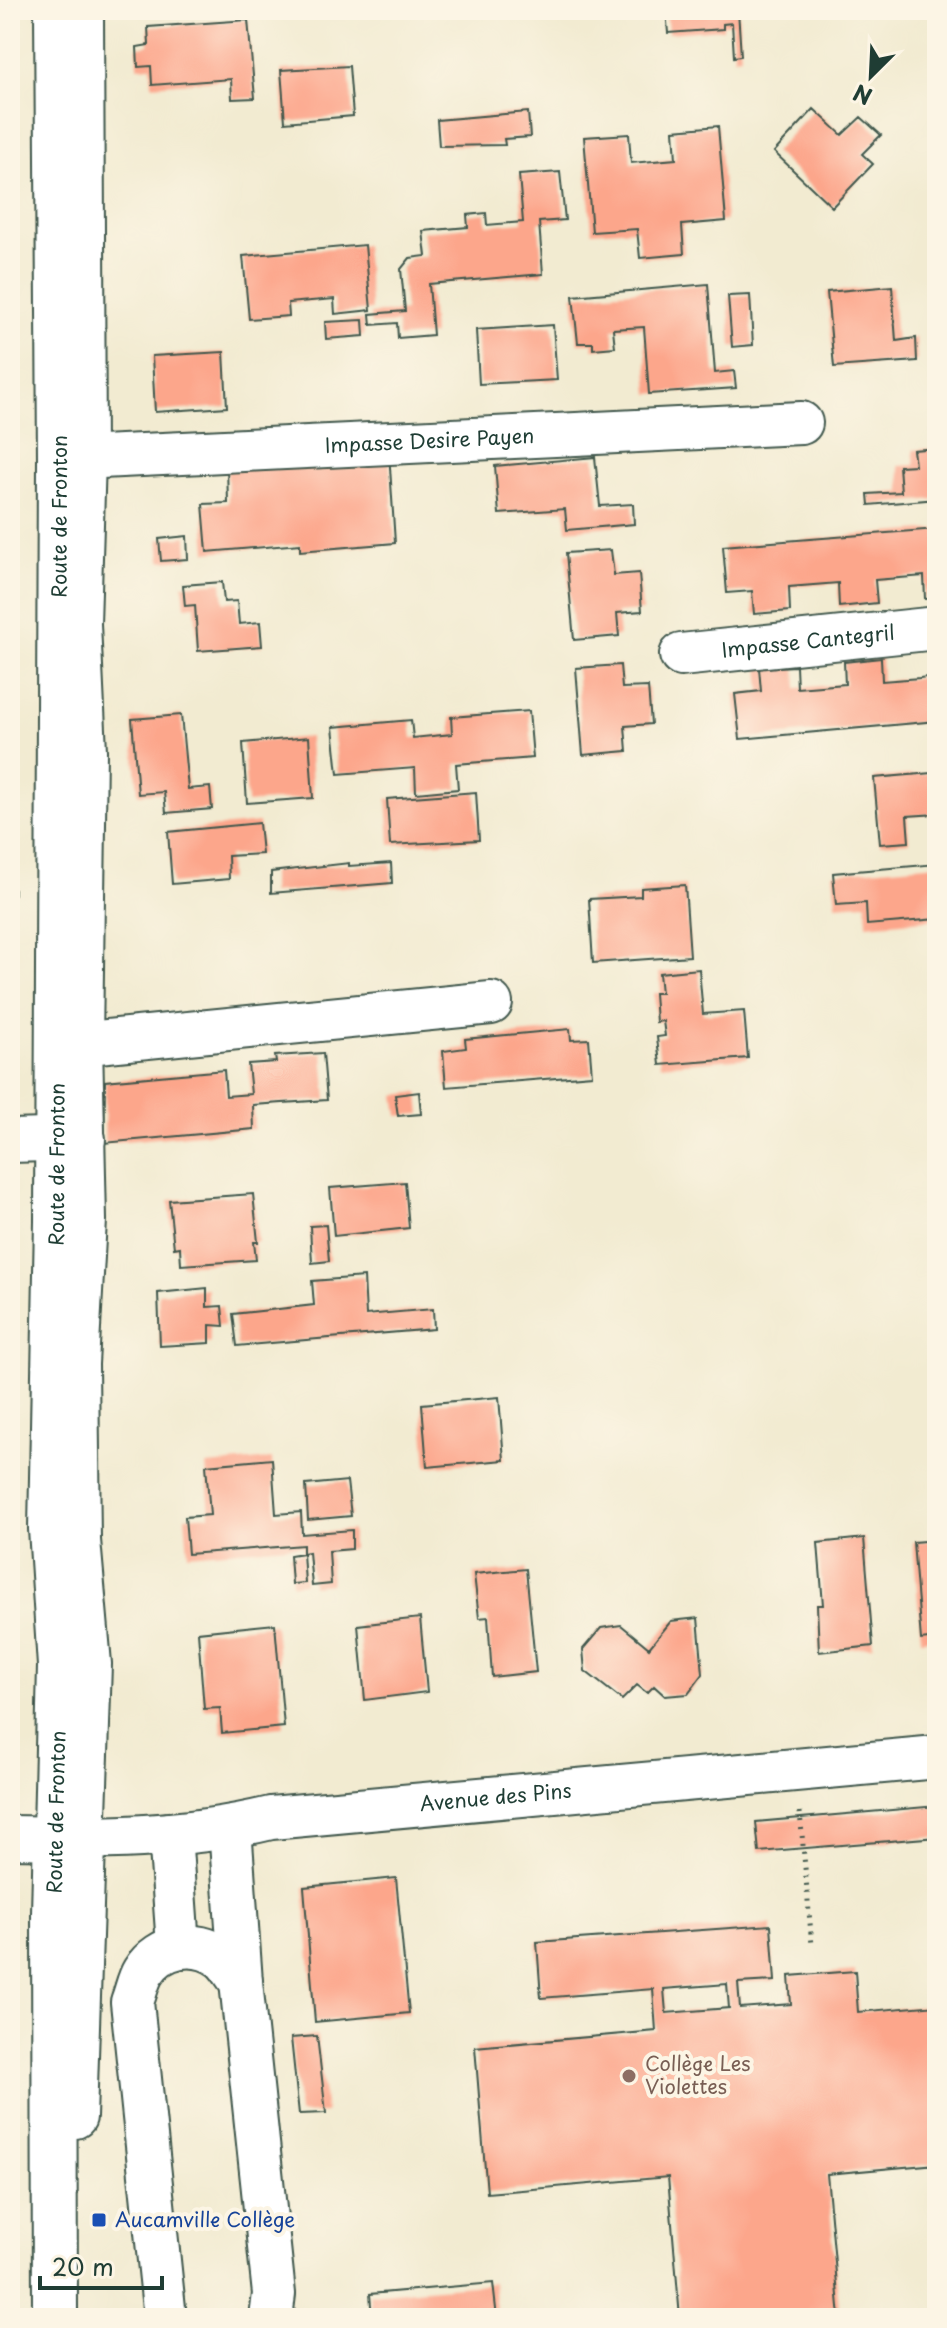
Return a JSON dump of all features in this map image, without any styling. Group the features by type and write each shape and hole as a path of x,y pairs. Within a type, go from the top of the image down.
{"main road":[{"name":"Route de Fronton","path":"55,2318 69,1838 51,1529 70,1139 72,459 57,10"}],"street":[{"path":"72,459 82,10"},
{"name":"Impasse Desire Payen","path":"72,459 801,423"},
{"name":"Impasse Cantegril","path":"681,655 937,628"},
{"path":"69,1044 491,1003"},
{"path":"10,1141 70,1139"},
{"name":"Avenue des Pins","path":"10,1837 170,1834 230,1828 271,1818 937,1757"},
{"path":"230,1828 241,1982 274,2294 271,2318"},
{"path":"170,1834 178,1946"},
{"path":"69,1838 72,2318"},
{"path":"165,2318 132,2002 143,1972 159,1954 178,1946 205,1949 224,1959 241,1982"}],"path":[{"path":"801,1818 812,1945"}],"building":[{"path":"666,10 738,10 741,56 734,57 732,23 723,24 723,29 668,33"},
{"path":"248,20 255,98 232,99 231,79 152,85 151,66 138,67 137,47 149,45 148,27"},
{"path":"349,66 353,116 285,122 281,70"},
{"path":"814,109 842,135 861,117 881,135 862,154 873,164 832,207 774,152"},
{"path":"528,112 530,137 504,139 505,145 439,146 437,120"},
{"path":"718,126 726,221 682,225 684,254 640,258 637,229 592,232 584,137 629,134 631,163 676,159 674,130"},
{"path":"10,142 15,142 16,176 10,176"},
{"path":"560,172 565,220 539,222 543,274 429,284 433,335 398,338 397,323 371,325 370,314 405,311 401,269 410,258 426,256 423,231 468,227 467,215 486,213 487,225 523,222 519,175"},
{"path":"365,245 371,310 335,314 334,299 288,303 289,316 249,319 243,256"},
{"path":"708,284 715,373 734,371 736,388 649,394 644,327 613,329 615,347 593,349 593,343 578,343 573,296"},
{"path":"892,286 896,341 916,338 917,361 834,367 827,292"},
{"path":"750,295 753,345 732,347 728,296"},
{"path":"10,308 16,308 16,354 10,355"},
{"path":"363,320 364,336 326,339 325,322"},
{"path":"553,325 557,380 479,384 476,330"},
{"path":"224,352 227,407 155,412 152,356"},
{"path":"10,430 15,430 15,492 10,492"},
{"path":"937,448 937,499 869,505 868,494 901,492 899,466 915,465 913,450"},
{"path":"389,452 395,543 300,551 300,544 207,552 203,504 228,503 227,465"},
{"path":"595,457 600,506 633,504 634,524 567,530 565,509 499,514 495,466"},
{"path":"937,529 937,598 925,599 924,576 875,580 877,603 839,607 838,583 789,587 790,611 754,614 752,591 727,593 723,546"},
{"path":"187,536 188,559 161,561 159,539"},
{"path":"611,550 614,575 639,573 642,611 617,613 619,636 574,640 566,553"},
{"path":"222,582 224,602 237,601 239,624 260,622 262,646 198,651 195,605 185,606 183,585"},
{"path":"931,653 937,653 937,721 740,739 735,694 761,691 759,668 796,666 797,688 845,684 844,662 881,658 882,681 920,678 933,676"},
{"path":"10,656 15,656 14,710 10,710"},
{"path":"620,665 622,688 648,687 651,724 625,726 627,751 583,755 576,668"},
{"path":"529,711 533,758 456,764 458,789 416,793 415,768 338,774 333,727 411,720 413,738 452,734 451,717"},
{"path":"181,715 188,789 210,787 212,809 166,813 164,792 138,794 132,719"},
{"path":"309,737 313,798 247,803 243,743"},
{"path":"10,740 14,740 14,775 10,775"},
{"path":"937,749 937,814 907,816 909,842 880,844 874,778 932,773 931,750"},
{"path":"476,792 479,840 390,845 387,799"},
{"path":"259,823 262,854 228,856 229,879 172,884 168,832"},
{"path":"349,863 349,866 391,863 392,883 271,893 271,872"},
{"path":"937,864 937,919 867,925 866,903 836,905 833,873"},
{"path":"685,885 690,956 593,963 589,899 641,896 641,888"},
{"path":"10,890 14,890 13,936 10,936"},
{"path":"699,969 703,1014 744,1011 748,1058 660,1065 657,1037 665,1036 663,1021 656,1022 654,993 661,993 659,973"},
{"path":"570,1029 571,1040 589,1039 592,1075 446,1087 443,1051 466,1048 465,1039"},
{"path":"323,1053 327,1100 253,1105 254,1129 104,1143 105,1081 224,1070 226,1096 251,1094 248,1064 276,1062 275,1056"},
{"path":"419,1092 421,1114 398,1116 395,1095"},
{"path":"405,1182 409,1228 334,1236 330,1188"},
{"path":"253,1194 258,1242 254,1242 256,1260 181,1265 180,1247 174,1248 169,1200"},
{"path":"326,1225 329,1261 312,1263 310,1226"},
{"path":"364,1277 366,1315 433,1309 434,1329 237,1346 233,1314 314,1305 312,1281"},
{"path":"207,1288 207,1307 222,1306 224,1326 210,1325 210,1343 160,1346 158,1293"},
{"path":"499,1397 504,1460 427,1467 422,1404"},
{"path":"272,1459 276,1514 301,1512 302,1534 352,1530 352,1549 329,1551 331,1584 312,1586 309,1552 303,1553 303,1545 188,1554 185,1517 210,1515 206,1465"},
{"path":"347,1481 351,1516 308,1520 306,1485"},
{"path":"864,1538 873,1646 819,1652 817,1605 823,1605 818,1543"},
{"path":"937,1540 937,1638 921,1640 913,1542"},
{"path":"303,1553 305,1583 292,1584 290,1555"},
{"path":"526,1569 536,1672 492,1677 488,1617 479,1618 474,1574"},
{"path":"420,1618 427,1692 365,1700 358,1625"},
{"path":"698,1618 703,1674 688,1694 665,1696 654,1686 647,1693 637,1685 622,1700 585,1671 583,1649 601,1628 621,1625 649,1648 671,1621"},
{"path":"275,1624 284,1727 222,1733 220,1708 204,1709 198,1632"},
{"path":"937,1806 937,1837 759,1852 756,1822"},
{"path":"396,1878 409,2013 315,2022 304,1887"},
{"path":"771,1925 775,1981 738,1983 740,2008 791,2004 789,1976 855,1971 858,2012 937,2005 937,2164 827,2174 840,2318 680,2318 668,2177 487,2193 475,2047 656,2031 653,1989 541,1998 537,1942","holes":["727,1984 729,2008 666,2013 664,1989"]},
{"path":"317,2036 326,2113 299,2114 291,2038"},
{"path":"493,2283 497,2318 372,2318 370,2294"}],"place":[{"name":"Collège Les Violettes","path":"629,2076"},
{"name":"Aucamville Collège","path":"99,2220"}]}
